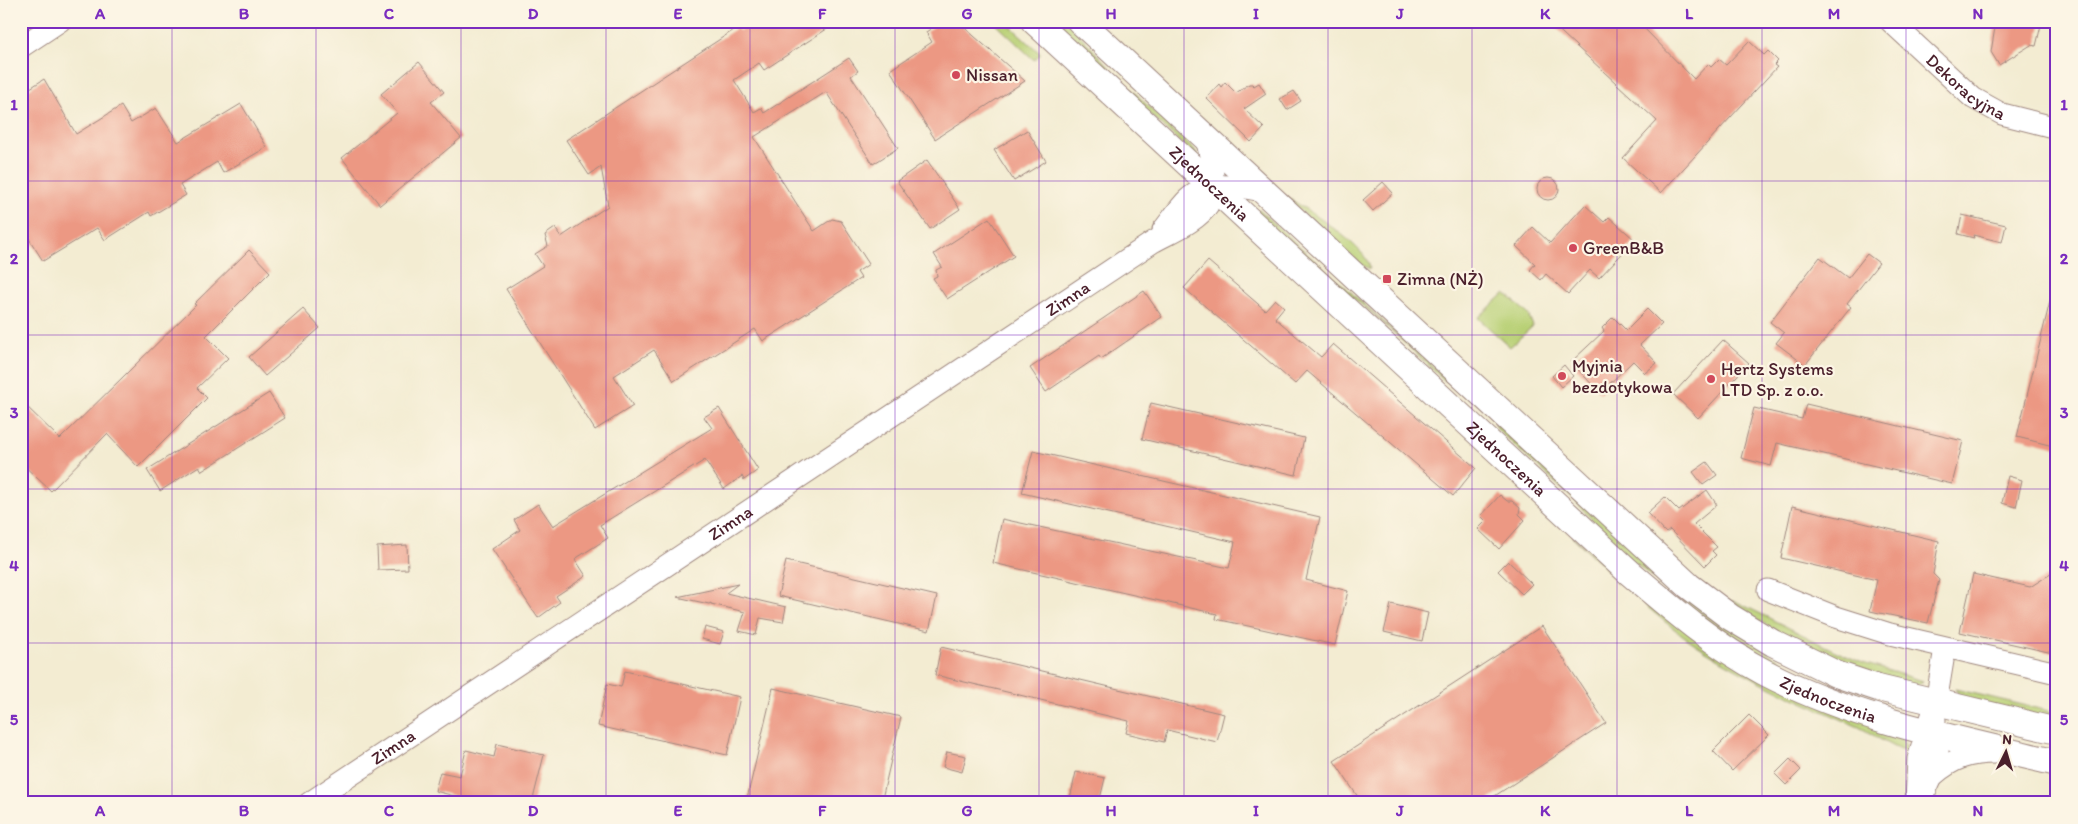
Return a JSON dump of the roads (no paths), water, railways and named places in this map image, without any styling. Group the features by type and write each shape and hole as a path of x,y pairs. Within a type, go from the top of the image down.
{"main road":[{"name":"Zjednoczenia","path":"1034,21 1624,567 1674,611 1756,667 1801,690 1878,719 2057,763"},
{"name":"Zjednoczenia","path":"1080,21 1689,586 1730,617 1775,644 1836,674 1878,688 2057,731"}],"street":[{"path":"21,47 60,21"},
{"name":"Dekoracyjna","path":"1890,21 1972,98 2002,114 2057,128"},
{"name":"Zimna","path":"309,803 1153,242 1180,228 1200,214 1211,200 1212,186 1212,160 1205,135"},
{"path":"1212,186 1232,186 1263,191"},
{"path":"1768,590 1872,628 1945,648 2057,673"},
{"path":"1920,803 1934,775 1938,752 1931,732 1930,701 1945,648"},
{"path":"1916,803 1918,759 1921,745 1931,732"},
{"path":"1934,775 1946,764 1960,757 1980,753 2016,753"}],"place":[{"name":"Nissan","path":"956,75"},
{"name":"GreenB&B","path":"1573,248"},
{"name":"Zimna (NŻ)","path":"1387,279"},
{"name":"Myjnia bezdotykowa","path":"1562,376"},
{"name":"Hertz Systems LTD Sp. z o.o.","path":"1711,379"}]}
